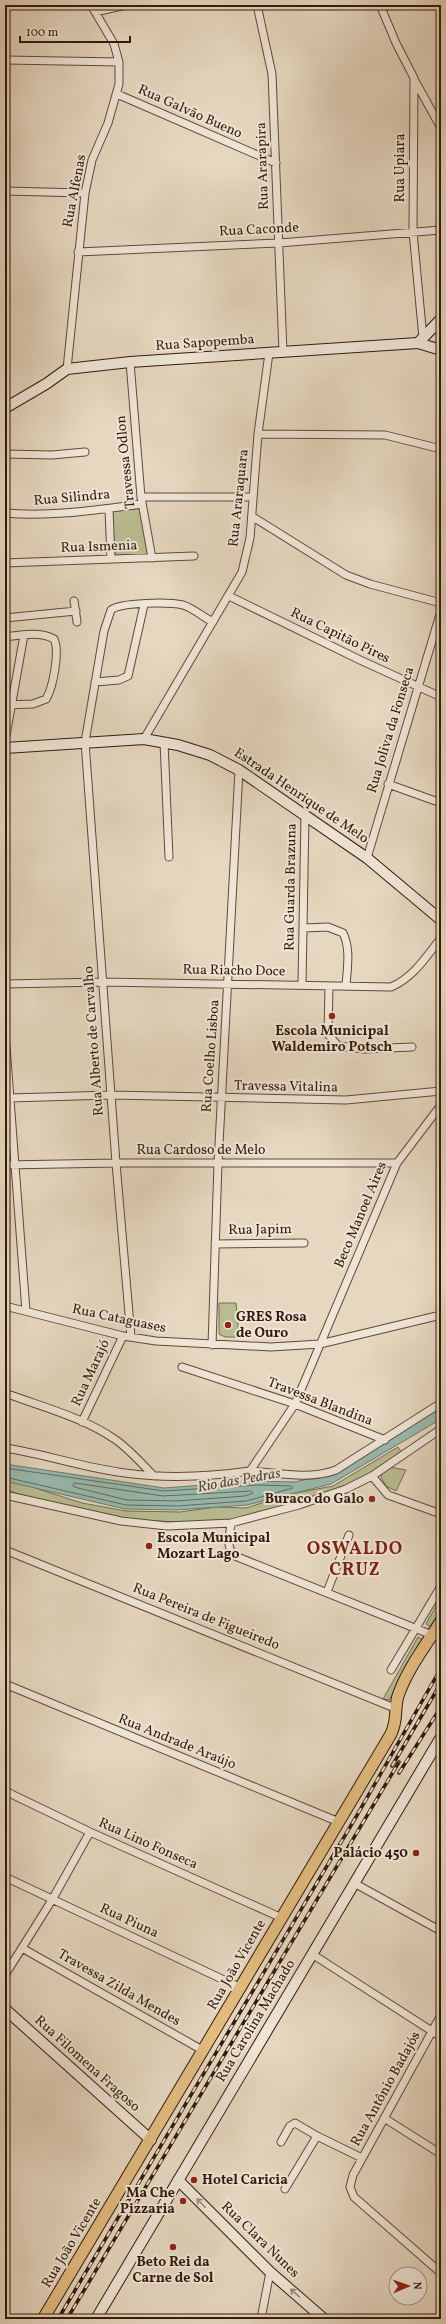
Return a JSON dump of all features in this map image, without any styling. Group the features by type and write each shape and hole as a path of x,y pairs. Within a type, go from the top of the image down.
{"main road":[{"path":"420,340 441,319"},
{"path":"433,328 430,340 436,348"},
{"name":"Rua Sapopemba","path":"67,368 420,340 436,348"},
{"path":"5,408 46,384 67,368"},
{"name":"Estrada Henrique de Melo","path":"5,748 144,739 164,742 210,755 239,770 367,858 441,920"},
{"name":"Rua João Vicente","path":"44,2319 393,1730 397,1719 398,1697 403,1684 441,1621"},
{"name":"Rua Carolina Machado","path":"96,2319 441,1737"},
{"name":"Rua Filomena Fragoso","path":"5,2009 151,2140"},
{"name":"Rua Clara Nunes","path":"178,2180 270,2272 324,2319"}],"street":[{"name":"Rua Alfenas","path":"67,368 85,193 92,160 108,123 117,94 119,62 110,34 91,5"},
{"path":"95,12 126,5"},
{"name":"Rua Ararapira","path":"257,5 271,64 283,352"},
{"name":"Rua Upiara","path":"380,5 396,43 414,78 413,232 420,340"},
{"path":"5,60 119,62"},
{"path":"414,78 441,128"},
{"name":"Rua Galvão Bueno","path":"117,94 276,163"},
{"path":"5,191 85,193"},
{"name":"Rua Caconde","path":"78,252 279,243 441,230"},
{"name":"Rua Araraquara","path":"144,739 230,596 242,572 252,517 258,434 268,353"},
{"name":"Travessa Odlon","path":"130,362 141,501 152,558"},
{"path":"258,434 373,434 385,435 441,449"},
{"path":"5,454 52,456 85,452"},
{"name":"Rua Silindra","path":"5,513 34,516 109,509 141,501 253,497"},
{"path":"109,509 111,560"},
{"path":"252,517 346,575 370,584 441,603"},
{"name":"Rua Ismenia","path":"5,563 194,556"},
{"name":"Rua Capitão Pires","path":"230,596 441,697"},
{"path":"74,601 78,622"},
{"name":"Rua Alberto de Carvalho","path":"131,1337 116,1163 85,742 94,682 104,631 111,610 122,605 144,605"},
{"path":"94,682 119,680 128,676 144,605 183,606 213,622"},
{"path":"5,618 76,611"},
{"name":"Rua Joliva da Fonseca","path":"367,858 441,611"},
{"path":"5,741 9,705 24,635"},
{"path":"5,637 24,635 44,636 54,639 57,651 49,694 46,699 33,704 9,705"},
{"path":"164,742 169,857"},
{"name":"Rua Coelho Lisboa","path":"212,1345 221,1099 229,984 239,770"},
{"path":"388,784 441,803"},
{"name":"Rua Guarda Brazuna","path":"302,985 305,814"},
{"path":"304,928 328,927 343,933 347,941 348,952 346,986"},
{"name":"Rua Riacho Doce","path":"5,984 103,982 391,987 401,983 411,975 441,938"},
{"path":"329,986 328,1034 338,1046 365,1049 412,1047"},
{"path":"5,1033 26,1310"},
{"name":"Travessa Vitalina","path":"10,1098 112,1096 346,1100 441,1091"},
{"name":"Beco Manoel Aires","path":"250,1471 295,1404 397,1163 441,1105"},
{"name":"Rua Cardoso de Melo","path":"5,1165 116,1163 397,1163"},
{"name":"Rua Japim","path":"215,1244 304,1243"},
{"name":"Rua Cataguases","path":"5,1306 26,1310 123,1336 179,1344 271,1347 320,1344 441,1315"},
{"name":"Rua Marajó","path":"82,1422 123,1336"},
{"name":"Travessa Blandina","path":"182,1367 295,1404 385,1440 441,1403"},
{"path":"5,1393 82,1422 117,1441 154,1476"},
{"path":"5,1495 67,1511 120,1521 167,1526 231,1523 325,1497 372,1476 441,1429"},
{"path":"5,1448 123,1473 154,1476 195,1478 250,1471 309,1476 325,1474 336,1470 385,1440"},
{"path":"372,1476 388,1494 441,1514"},
{"path":"231,1523 228,1545 229,1550 235,1556 432,1635"},
{"path":"327,1592 349,1536"},
{"name":"Rua Pereira de Figueiredo","path":"5,1550 397,1709"},
{"path":"391,1670 441,1586"},
{"name":"Rua Andrade Araújo","path":"5,1684 339,1822"},
{"name":"Rua Lino Fonseca","path":"5,1791 90,1832 282,1918"},
{"path":"5,1975 52,1900 90,1832"},
{"name":"Rua Piuna","path":"5,1877 241,1988"},
{"path":"354,1883 441,1931"},
{"name":"Travessa Zilda Mendes","path":"22,1948 204,2051"},
{"path":"312,1954 441,2037"},
{"name":"Rua Antônio Badajós","path":"441,2015 353,2175 350,2187 354,2197 441,2273"},
{"path":"384,2118 441,2154"},
{"path":"280,2142 293,2123 362,2158"},
{"path":"285,2189 317,2136"},
{"path":"262,2319 270,2272"}],"green space":[{"path":"140,506 148,554 115,557 112,511"},
{"name":"GRES Rosa de Ouro","path":"219,1303 236,1303 239,1337 225,1337 219,1334"},
{"path":"398,1447 404,1456 336,1491 231,1520 178,1522 120,1519 21,1495 5,1489 5,1475 38,1489 82,1503 126,1511 180,1512 216,1507 246,1508 290,1494 333,1486"},
{"path":"389,1467 406,1470 396,1491 386,1486 381,1477 382,1473"},
{"path":"441,1597 441,1610 431,1627 426,1624"},
{"path":"418,1637 424,1640 389,1700 383,1699"}],"water":[{"path":"441,1407 441,1419 331,1484 247,1505 177,1510 125,1509 5,1481 5,1464 164,1488 257,1481 294,1482 337,1473"}],"railway":[{"path":"58,2319 356,1817 441,1668"},
{"path":"392,1766 441,1683"},
{"path":"399,1773 441,1707"},
{"path":"67,2319 399,1762"}],"place":[{"name":"Escola Municipal Waldemiro Potsch","path":"332,1016"},
{"name":"GRES Rosa de Ouro","path":"228,1325"},
{"name":"Buraco do Galo","path":"372,1499"},
{"name":"Escola Municipal Mozart Lago","path":"149,1546"},
{"name":"Palácio 450","path":"416,1853"},
{"name":"Hotel Caricia","path":"194,2180"},
{"name":"Ma Che Pizzaria","path":"183,2201"},
{"name":"Beto Rei da Carne de Sol","path":"173,2247"}],"district":[{"name":"OSWALDO CRUZ","path":"355,1559"}],"water label":[{"name":"Rio das Pedras","path":"239,1481"}]}
